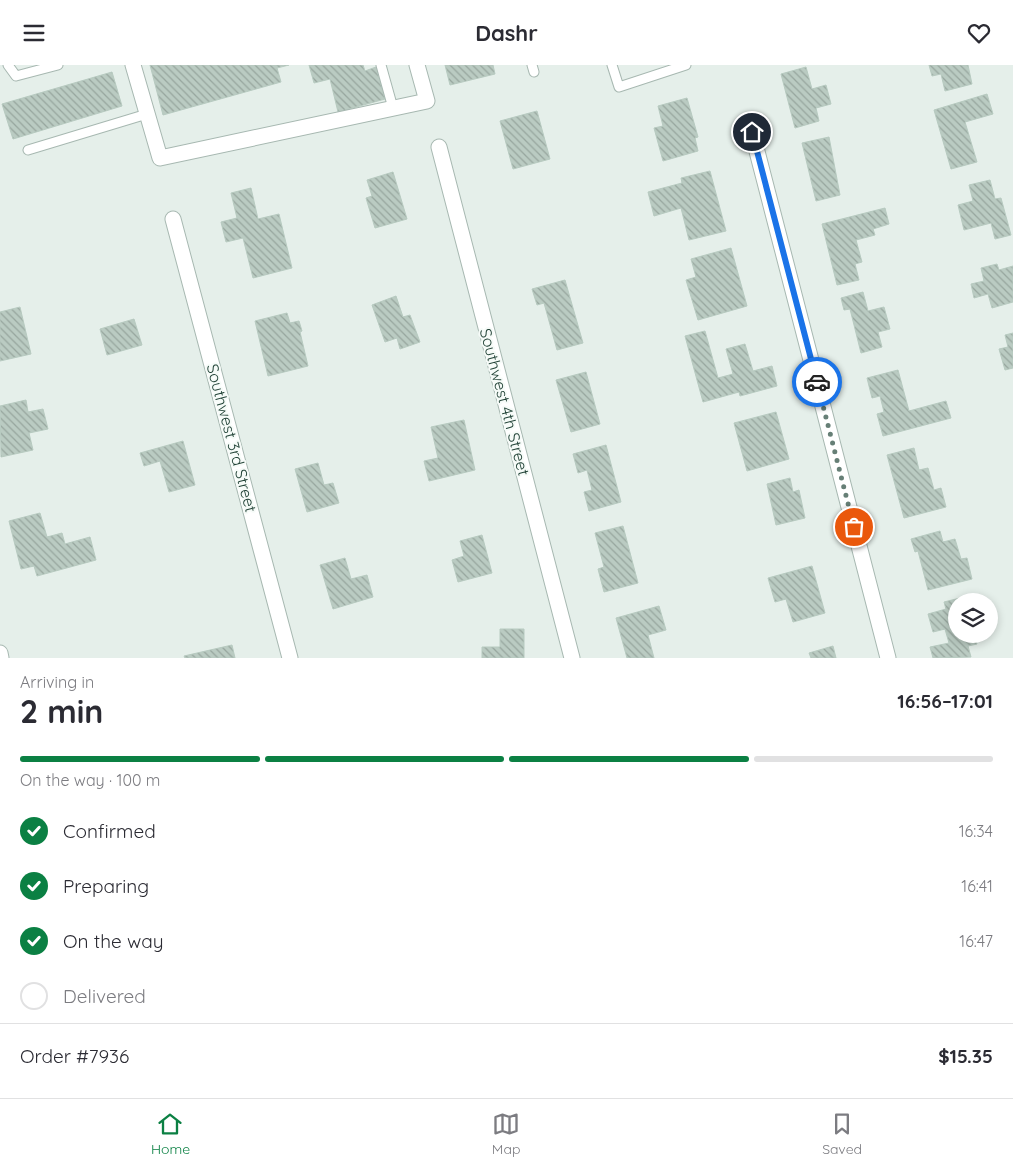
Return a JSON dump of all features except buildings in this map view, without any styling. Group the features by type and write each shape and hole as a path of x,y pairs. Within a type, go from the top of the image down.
{"street":[{"path":"133,65 160,158 427,101 417,65"},
{"path":"752,132 888,658"},
{"name":"Southwest 4th Street","path":"439,147 572,658"},
{"name":"Southwest 3rd Street","path":"173,219 290,658"},
{"path":"0,653 1,658"}],"lane":[{"path":"8,65 16,76 58,65"},
{"path":"381,65 393,108"},
{"path":"612,65 618,87 686,65"},
{"path":"28,150 148,114"}],"way so far":[{"path":"817,382 854,527"}],"route":[{"path":"752,132 817,382"}]}
